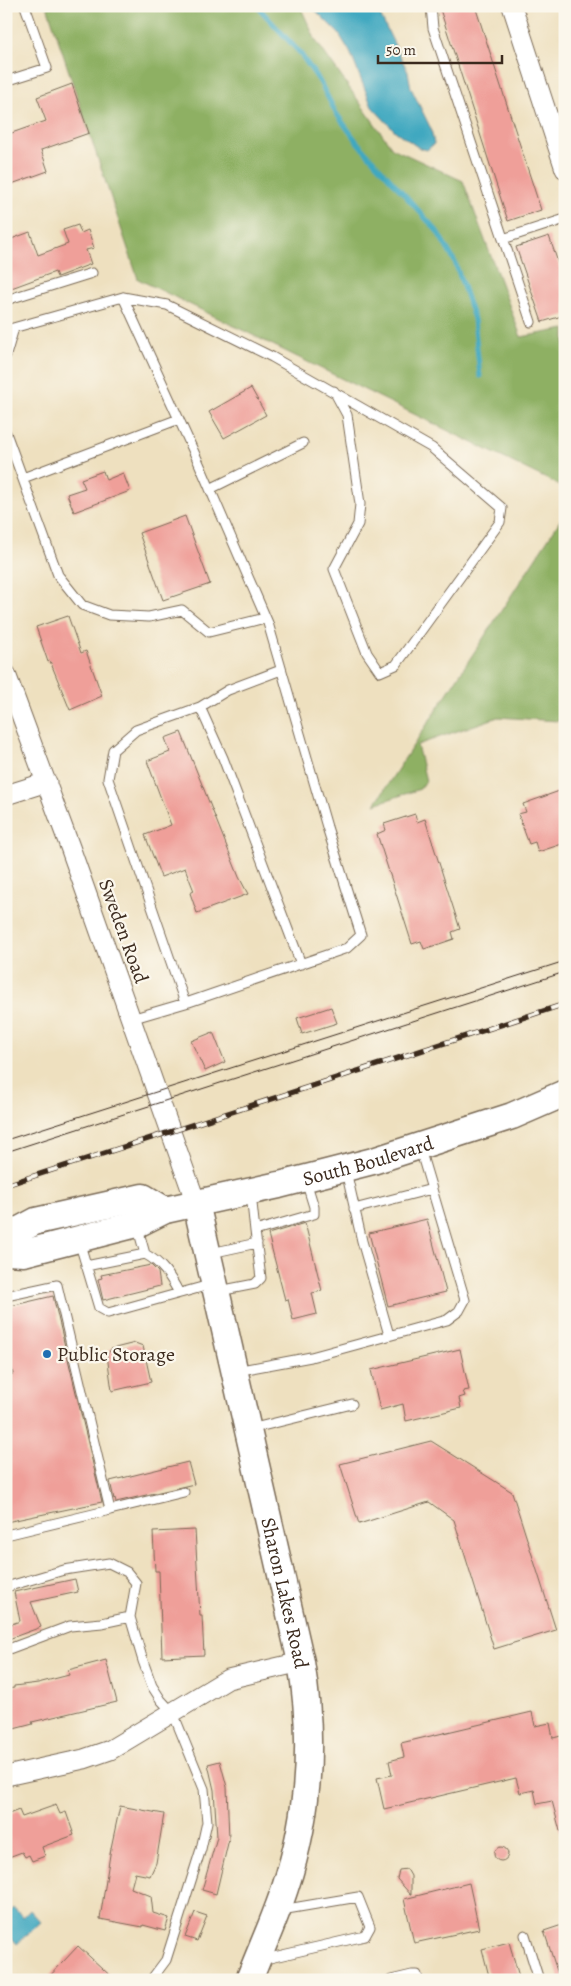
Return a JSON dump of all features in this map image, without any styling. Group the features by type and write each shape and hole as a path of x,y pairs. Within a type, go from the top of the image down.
{"street":[{"path":"512,6 565,169"},
{"name":"Sweden Road","path":"6,674 196,1203"},
{"path":"6,795 46,782"},
{"name":"South Boulevard","path":"6,1252 24,1253 78,1240 137,1224 165,1210 346,1168 419,1147 512,1116 565,1093"},
{"path":"6,1237 36,1221 143,1197 165,1210"},
{"name":"Sharon Lakes Road","path":"196,1203 306,1689 310,1755 306,1802 292,1863 253,1970"},
{"path":"6,1776 84,1759 110,1750 228,1679 301,1662"}],"lane":[{"path":"6,81 47,68 25,6"},
{"path":"431,6 433,28 531,322"},
{"path":"503,239 565,219"},
{"path":"6,300 92,274"},
{"path":"123,297 210,489 265,618 361,935 347,948 185,1003 131,1019"},
{"path":"6,355 10,329 123,297 167,305 272,357 334,391 432,448 502,508 500,522 396,665 380,672 367,653 334,569 358,524 360,504 347,415 334,391"},
{"path":"23,478 179,419"},
{"path":"6,432 58,575 82,604 109,615 149,617 182,610 208,632 265,618"},
{"path":"210,489 303,444"},
{"path":"185,1003 108,779 113,750 136,730 200,707 228,690 281,670"},
{"path":"200,707 223,758 301,964"},
{"path":"233,1372 311,1356 447,1320 459,1311 465,1300 419,1147"},
{"path":"346,1168 354,1210 389,1335"},
{"path":"256,1231 314,1214 314,1207 306,1178"},
{"path":"354,1210 432,1189"},
{"path":"78,1240 99,1308 108,1313 179,1294 255,1284 261,1278 251,1191"},
{"path":"137,1224 145,1254"},
{"path":"207,1254 257,1243"},
{"path":"86,1266 145,1254 156,1260 167,1272 179,1294"},
{"path":"6,1296 57,1285 110,1510"},
{"path":"247,1429 352,1404"},
{"path":"6,1535 184,1492"},
{"path":"6,1586 64,1570 109,1563 127,1572 136,1583 130,1616 143,1661 152,1686 173,1713 204,1789 207,1822 201,1849 166,1960 151,1980"},
{"path":"6,1650 70,1626 102,1623 130,1616"},
{"path":"253,1970 365,1936 370,1926 358,1897 276,1911"},
{"path":"525,1935 540,1980"},
{"path":"392,1980 412,1975 417,1975 418,1980"}],"green space":[{"path":"47,6 300,6 316,41 392,148 463,181 521,337 565,329 565,488 138,279"},
{"path":"565,513 565,723 498,717 417,745 426,781 420,789 375,804"}],"water":[{"path":"311,6 378,6 379,13 408,72 411,88 431,129 434,144 427,150 419,148 395,131 372,107 350,52 339,34"},
{"path":"14,1908 23,1917 30,1910 41,1922 17,1944 9,1935 6,1937 6,1915"}],"building":[{"path":"439,6 475,6 541,210 508,221"},
{"path":"72,84 89,133 41,150 48,171 6,186 6,135 46,121 37,97"},
{"path":"78,225 81,233 88,230 94,248 86,250 91,264 57,277 55,272 6,290 6,241 30,232 38,255 68,244 63,230"},
{"path":"549,236 565,283 565,315 542,322 516,247"},
{"path":"251,388 266,415 224,438 209,412"},
{"path":"103,471 106,480 123,473 130,491 74,512 67,494 85,488 81,479"},
{"path":"185,516 210,584 163,600 139,533"},
{"path":"68,616 81,653 86,651 102,696 70,710 50,661 48,662 36,627"},
{"path":"181,732 239,877 248,894 197,913 190,893 194,891 185,868 161,877 145,835 171,825 147,761 170,752 165,738"},
{"path":"565,789 565,843 538,852 535,842 529,844 518,814 526,812 523,804"},
{"path":"415,814 417,822 425,819 460,929 452,932 454,939 424,949 421,941 412,944 377,834 386,830 384,824"},
{"path":"331,1007 337,1023 302,1034 297,1018"},
{"path":"213,1032 225,1062 205,1071 191,1041"},
{"path":"427,1219 446,1292 388,1306 369,1233"},
{"path":"305,1223 322,1291 312,1293 317,1314 293,1320 288,1299 285,1300 268,1234"},
{"path":"151,1265 158,1272 160,1286 103,1300 98,1279 102,1278 101,1275"},
{"path":"53,1296 102,1502 6,1522 6,1375 13,1374 6,1347 6,1307"},
{"path":"135,1343 143,1346 151,1382 112,1391 107,1355 111,1349"},
{"path":"460,1349 469,1390 463,1391 465,1396 459,1398 461,1408 406,1421 403,1404 380,1410 371,1370"},
{"path":"431,1441 512,1492 556,1630 494,1649 454,1520 429,1502 359,1524 340,1464"},
{"path":"188,1462 194,1484 116,1502 114,1499 110,1481"},
{"path":"195,1530 204,1655 162,1657 159,1571 155,1571 153,1532"},
{"path":"75,1579 78,1592 31,1602 41,1627 6,1640 6,1626 20,1621 14,1592"},
{"path":"106,1660 117,1702 32,1722 33,1724 6,1731 6,1689 69,1675 68,1670"},
{"path":"532,1712 535,1726 550,1723 553,1738 565,1735 565,1831 560,1831 552,1801 537,1804 534,1790 520,1793 516,1778 384,1809 377,1778 392,1775 389,1761 404,1757 401,1743"},
{"path":"220,1761 227,1787 229,1839 216,1894 202,1890 217,1837 214,1790 208,1764"},
{"path":"56,1805 60,1814 66,1812 74,1835 42,1847 45,1856 32,1861 29,1855 25,1857 22,1852 6,1858 6,1815 19,1810 22,1817"},
{"path":"120,1806 164,1814 156,1863 150,1876 135,1873 131,1888 151,1896 153,1913 169,1918 165,1931 143,1925 143,1927 100,1919 111,1848"},
{"path":"498,1847 504,1847 508,1854 504,1861 498,1861 494,1857 494,1851"},
{"path":"407,1869 411,1876 411,1895 397,1879 399,1870"},
{"path":"469,1883 479,1929 414,1943 404,1899"},
{"path":"195,1912 207,1916 197,1941 185,1937"},
{"path":"565,1924 565,1980 560,1980 544,1931"},
{"path":"509,1942 520,1980 490,1980 482,1949"},
{"path":"78,1946 115,1980 46,1980"}],"waterway":[{"path":"257,6 300,53 320,82 336,113 357,142 437,231 455,262 474,319 480,376"}],"tram line":[{"path":"6,1140 565,961"},
{"path":"6,1152 565,972"}],"railway":[{"path":"6,1185 565,1004"}],"place":[{"name":"Public Storage","path":"47,1354"}]}
